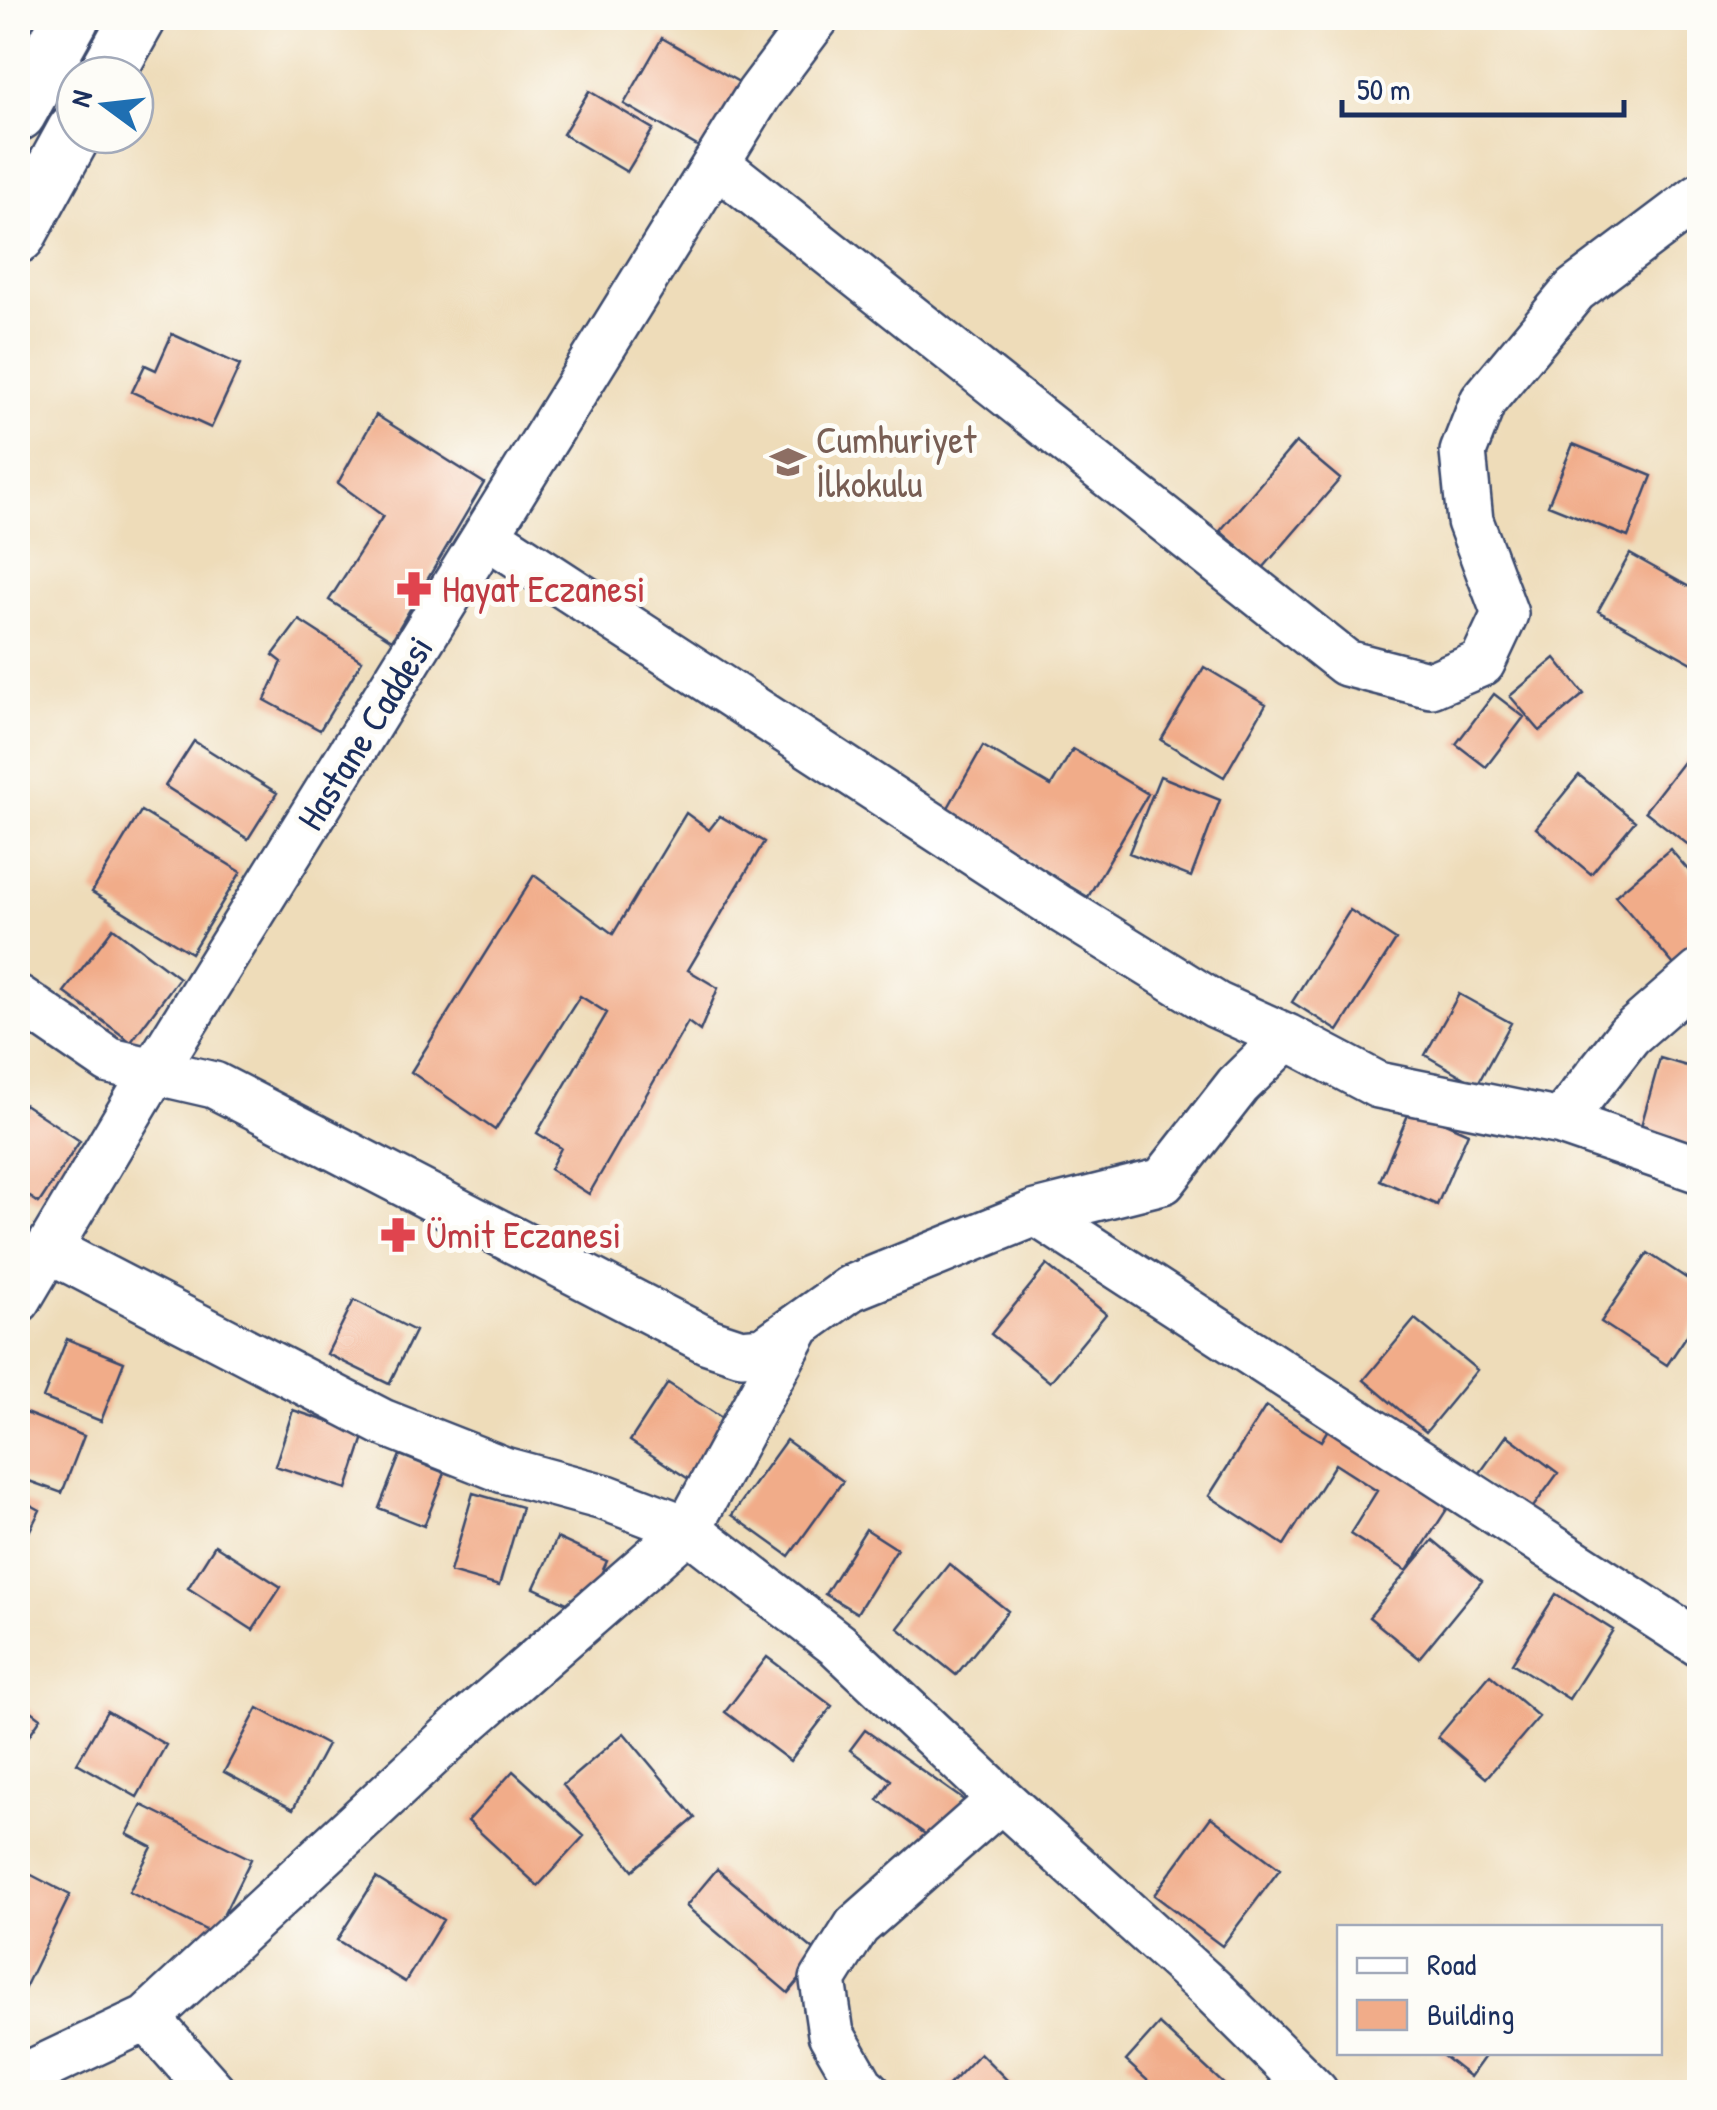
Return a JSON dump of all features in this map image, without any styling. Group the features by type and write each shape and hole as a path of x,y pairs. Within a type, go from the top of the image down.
{"highway":[{"path":"18,113 71,18"},
{"path":"117,55 138,18"},
{"path":"18,236 62,155"}],"street":[{"name":"Hastane Caddesi","path":"18,1300 153,1073 759,94 816,18"},
{"path":"716,164 1346,662 1431,686 1482,663 1505,614 1470,520 1464,452 1483,401 1575,290 1700,196"},
{"path":"488,536 1059,908 1216,1005 1287,1036 1378,1085 1560,1122 1700,1170"},
{"path":"1560,1122 1629,1035 1700,973"},
{"path":"18,998 110,1060 214,1085 708,1340 741,1352 764,1350 851,1288 1036,1213 1163,1181 1238,1085 1287,1036"},
{"path":"1036,1213 1700,1644"},
{"path":"48,1248 382,1422 504,1470 607,1498 688,1530 838,1645 1001,1800 1212,1990 1315,2092"},
{"path":"18,2079 147,2018 462,1726 688,1530 799,1325"},
{"path":"868,2092 831,2034 823,1980 857,1926 1001,1800"},
{"path":"147,2018 213,2092"}],"building":[{"path":"662,38 751,89 713,155 624,104"},
{"path":"589,91 653,129 627,172 563,134"},
{"path":"172,334 240,365 211,428 132,392 145,365 156,370"},
{"path":"376,415 484,483 392,640 329,600 383,516 338,483"},
{"path":"1296,442 1340,479 1263,568 1220,531"},
{"path":"1573,444 1652,476 1628,537 1548,505"},
{"path":"1630,554 1700,593 1700,654 1694,664 1598,611"},
{"path":"299,620 362,661 320,730 265,700 282,662 273,655"},
{"path":"1555,658 1584,694 1540,731 1510,696"},
{"path":"1204,667 1266,704 1224,777 1161,740"},
{"path":"1494,694 1524,717 1486,767 1456,744"},
{"path":"194,741 277,793 248,839 165,786"},
{"path":"983,746 1051,786 1073,749 1148,794 1088,897 945,813"},
{"path":"1687,757 1700,766 1700,854 1645,811"},
{"path":"1579,775 1635,821 1591,874 1536,828"},
{"path":"1160,776 1220,800 1191,877 1129,853"},
{"path":"141,811 241,872 191,953 92,892"},
{"path":"686,813 709,830 720,816 764,842 688,970 718,988 700,1031 688,1022 589,1194 550,1169 561,1148 537,1133 607,1013 580,996 495,1130 411,1072 534,875 613,934"},
{"path":"1670,849 1700,884 1700,944 1674,965 1615,896"},
{"path":"1350,910 1396,940 1338,1031 1292,1002"},
{"path":"113,928 179,978 131,1042 64,992"},
{"path":"1459,994 1511,1023 1477,1085 1425,1055"},
{"path":"1660,1058 1700,1070 1700,1154 1638,1137"},
{"path":"24,1104 80,1141 39,1203 18,1189 18,1114"},
{"path":"1411,1108 1468,1133 1437,1205 1380,1180"},
{"path":"1648,1253 1700,1287 1700,1316 1667,1365 1601,1322"},
{"path":"1047,1265 1106,1314 1050,1382 991,1334"},
{"path":"354,1300 415,1331 389,1384 327,1354"},
{"path":"1415,1319 1477,1370 1426,1432 1364,1380"},
{"path":"67,1339 124,1362 101,1421 43,1398"},
{"path":"668,1383 736,1427 698,1485 630,1441"},
{"path":"1266,1406 1321,1441 1330,1426 1451,1503 1407,1571 1350,1534 1377,1491 1335,1464 1284,1545 1209,1496"},
{"path":"18,1410 84,1436 62,1493 18,1477"},
{"path":"293,1410 365,1434 347,1489 275,1466"},
{"path":"1507,1435 1558,1473 1528,1514 1477,1477"},
{"path":"786,1440 843,1481 789,1556 732,1515"},
{"path":"400,1455 445,1473 424,1526 379,1508"},
{"path":"473,1493 522,1507 499,1586 450,1572"},
{"path":"18,1498 40,1510 18,1554"},
{"path":"866,1529 897,1549 857,1613 825,1594"},
{"path":"557,1538 607,1561 584,1611 534,1588"},
{"path":"1433,1540 1482,1581 1419,1658 1369,1617"},
{"path":"215,1545 281,1587 253,1630 188,1588"},
{"path":"949,1564 1008,1611 956,1675 898,1628"},
{"path":"1556,1594 1613,1630 1569,1699 1512,1663"},
{"path":"767,1657 832,1706 790,1761 725,1712"},
{"path":"1490,1675 1539,1717 1486,1778 1438,1737"},
{"path":"18,1701 41,1718 18,1752"},
{"path":"258,1708 327,1745 293,1809 224,1772"},
{"path":"107,1711 166,1745 137,1797 77,1763"},
{"path":"865,1730 968,1803 939,1844 878,1800 891,1780 850,1750"},
{"path":"624,1733 695,1818 633,1870 563,1785"},
{"path":"513,1771 584,1836 538,1886 468,1821"},
{"path":"142,1805 251,1859 214,1934 129,1892 152,1847 127,1834"},
{"path":"1211,1817 1280,1869 1222,1946 1154,1895"},
{"path":"18,1868 70,1895 18,2002"},
{"path":"717,1869 820,1955 788,1993 686,1906"},
{"path":"376,1878 443,1920 405,1982 337,1940"},
{"path":"1159,2024 1228,2088 1224,2092 1160,2092 1126,2061"},
{"path":"980,2053 1019,2092 942,2092"},
{"path":"1442,2055 1486,2055 1470,2077"}],"place":[{"name":"Cumhuriyet İlkokulu","path":"788,462"},
{"name":"Hayat Eczanesi","path":"414,589"},
{"name":"Ümit Eczanesi","path":"398,1235"}]}
